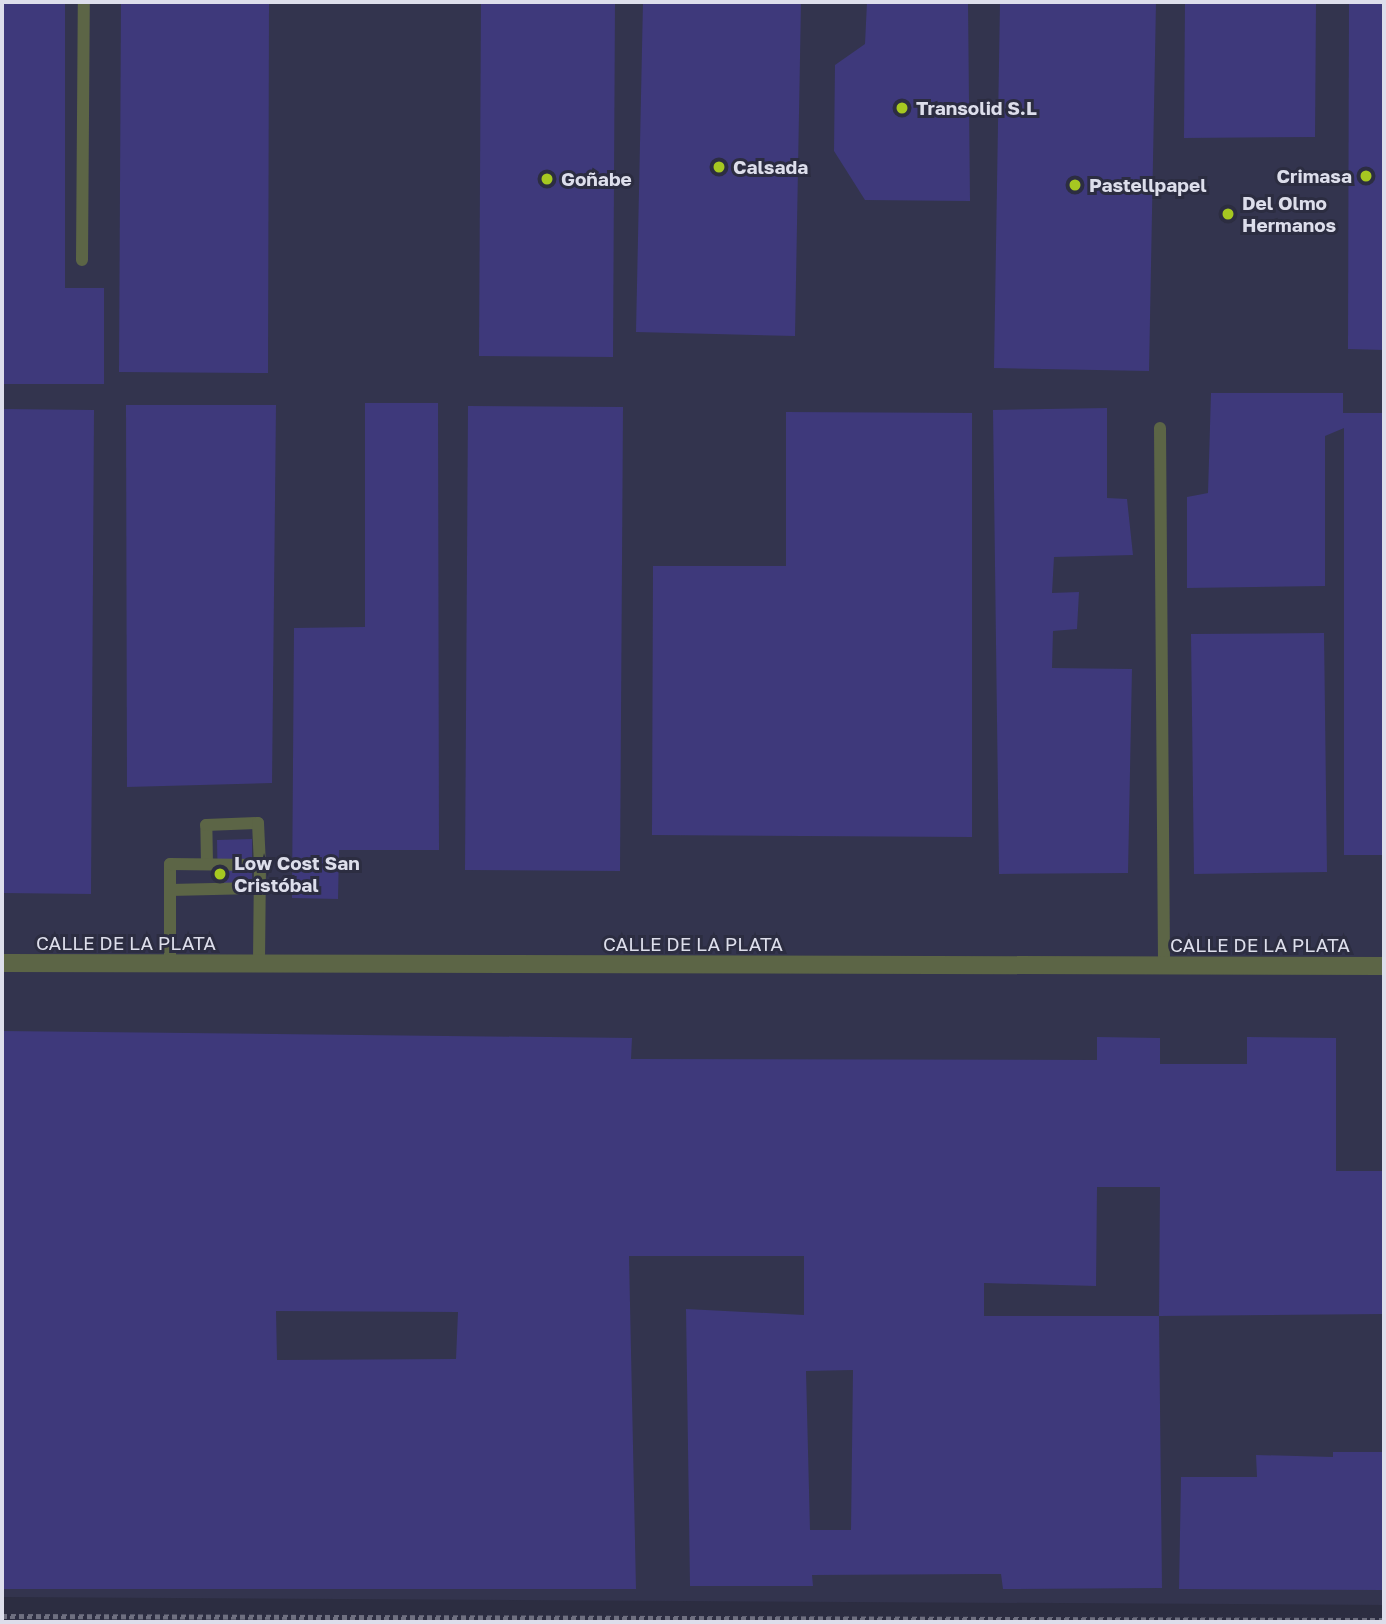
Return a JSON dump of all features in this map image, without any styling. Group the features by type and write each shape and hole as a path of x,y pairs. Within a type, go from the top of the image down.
{"street":[{"name":"CALLE DE LA PLATA","path":"2,963 1384,966"}],"lane":[{"path":"82,260 85,2"},
{"path":"1160,428 1164,966"},
{"path":"207,864 206,825 258,823 259,964"},
{"path":"170,964 170,864 260,865"},
{"path":"170,890 260,888"}],"path":[{"path":"2,1616 1384,1619"}],"shaded area":[{"path":"2,2 1384,2 1384,1605 2,1597"}],"building":[{"path":"2,2 65,2 65,288 104,288 104,384 2,384"},
{"path":"121,2 269,2 268,373 119,372"},
{"name":"Goñabe","path":"481,2 615,2 613,357 479,356"},
{"name":"Calsada","path":"643,2 801,2 795,336 636,332"},
{"name":"Transolid S.L","path":"867,2 968,2 970,201 865,200 834,151 835,65 865,44"},
{"name":"Pastellpapel","path":"1000,2 1156,2 1149,371 994,368"},
{"path":"1185,2 1316,2 1315,137 1184,138"},
{"name":"Crimasa","path":"1349,2 1384,2 1384,350 1348,349"},
{"path":"1211,393 1343,393 1343,413 1384,413 1384,855 1344,855 1344,428 1325,436 1325,586 1187,588 1187,497 1208,493"},
{"path":"365,403 438,403 439,850 339,850 338,899 292,898 294,628 365,627"},
{"path":"126,405 276,405 272,783 127,787"},
{"path":"468,406 623,407 620,871 465,870"},
{"path":"1107,408 1107,498 1127,499 1133,555 1054,557 1052,593 1079,592 1077,629 1053,631 1052,668 1132,669 1128,873 999,874 993,410"},
{"path":"2,409 94,410 91,894 2,893"},
{"path":"786,412 972,413 972,837 652,835 653,566 786,566"},
{"path":"1324,633 1327,872 1194,874 1191,634"},
{"path":"252,839 252,893 218,892 217,840"},
{"path":"2,1031 632,1038 631,1059 1097,1060 1097,1037 1160,1038 1160,1064 1247,1064 1247,1037 1336,1038 1336,1171 1384,1171 1384,1314 1159,1316 1162,1588 1003,1589 1001,1574 812,1575 813,1586 690,1586 686,1309 804,1315 804,1256 629,1256 636,1589 2,1589","holes":["1097,1187 1160,1187 1159,1316 984,1316 984,1283 1096,1286","276,1311 458,1312 456,1359 277,1360","853,1370 851,1530 810,1530 806,1371"]},
{"path":"1333,1452 1384,1452 1384,1590 1179,1589 1181,1477 1257,1477 1256,1455 1333,1457"}],"place":[{"name":"Transolid S.L","path":"902,108"},
{"name":"Calsada","path":"719,167"},
{"name":"Crimasa","path":"1366,176"},
{"name":"Goñabe","path":"547,179"},
{"name":"Pastellpapel","path":"1075,185"},
{"name":"Del Olmo Hermanos","path":"1228,214"},
{"name":"Low Cost San Cristóbal","path":"220,874"}]}
